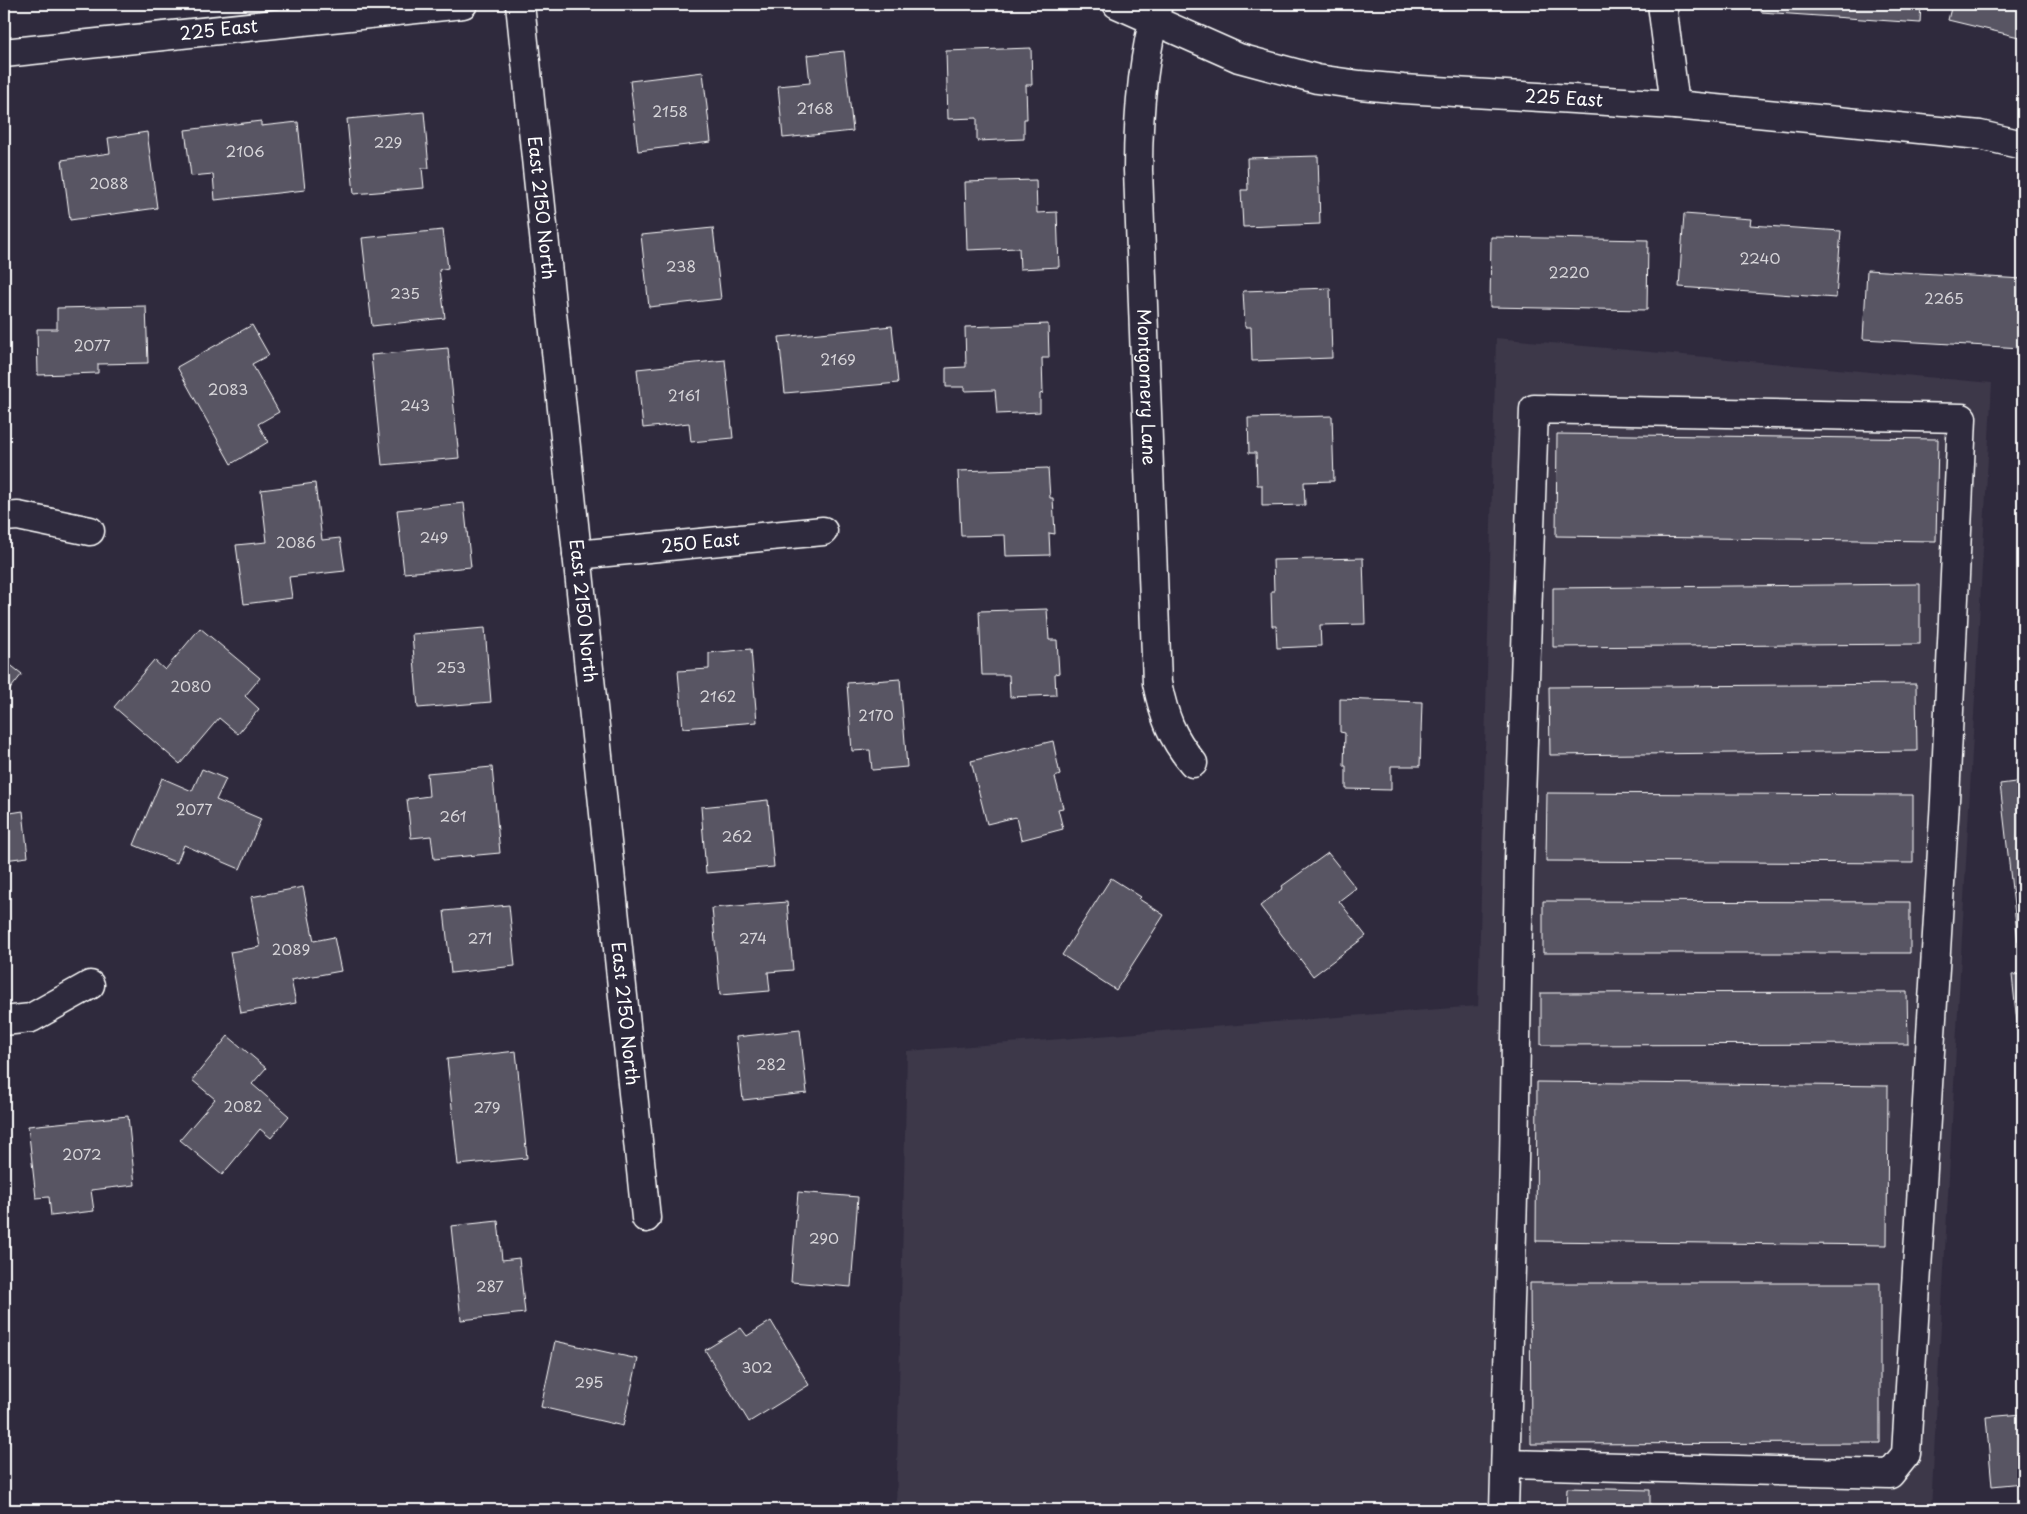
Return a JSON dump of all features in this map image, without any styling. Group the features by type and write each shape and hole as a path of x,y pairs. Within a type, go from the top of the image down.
{"street":[{"name":"225 East","path":"4,53 463,4"},
{"name":"East 2150 North","path":"520,4 646,1218"},
{"name":"225 East","path":"1118,4 1156,12 1239,58 1317,78 1404,90 1674,105 1980,135 2023,145"},
{"path":"1662,4 1674,105"},
{"name":"Montgomery Lane","path":"1156,12 1144,67 1138,119 1138,170 1156,683 1169,728 1179,747 1193,763"},
{"path":"1504,1510 1516,1094 1519,860 1534,410 1962,418 1945,800 1906,1454 1890,1474 1506,1464"},
{"path":"4,517 18,516 90,531"},
{"name":"250 East","path":"577,556 823,531"},
{"path":"4,1021 31,1018 90,985"}],"shaded area":[{"path":"1496,338 1992,383 1931,1510 896,1510 907,1051 1478,1006"}],"building":[{"path":"1762,4 1921,4 1920,23 1761,12"},
{"path":"1952,4 2023,4 2023,38 1948,20"},
{"path":"1031,48 1032,85 1026,85 1027,119 1024,119 1024,139 977,141 977,118 948,119 946,51"},
{"path":"844,51 853,131 783,138 778,86 810,83 807,55"},
{"path":"703,72 711,142 638,151 630,81"},
{"path":"424,112 429,168 422,168 424,188 354,194 347,119"},
{"path":"261,121 261,126 298,122 305,190 215,200 213,174 191,176 185,130"},
{"path":"147,132 157,208 70,220 62,160 110,153 108,138"},
{"path":"1318,156 1320,224 1243,227 1241,190 1248,190 1247,158"},
{"path":"4,159 9,198 4,198"},
{"path":"1036,180 1037,213 1057,212 1059,267 1020,269 1019,248 967,250 965,182"},
{"path":"1684,214 1751,219 1750,225 1841,231 1836,298 1679,287"},
{"path":"713,228 721,299 649,307 641,235"},
{"path":"443,230 448,268 439,270 445,318 372,326 362,238"},
{"path":"1491,237 1648,240 1647,310 1490,307"},
{"path":"1867,270 2023,279 2022,348 1863,339"},
{"path":"1330,288 1332,358 1252,361 1251,327 1245,327 1243,291"},
{"path":"146,306 148,363 98,364 98,373 38,375 37,329 57,329 57,308"},
{"path":"1048,324 1049,358 1042,358 1043,393 1040,394 1040,412 997,414 995,390 965,391 965,387 946,387 946,368 966,367 965,327"},
{"path":"252,325 269,355 252,364 279,412 258,424 268,442 231,464 177,367"},
{"path":"892,326 898,383 785,393 779,337"},
{"path":"448,348 459,458 382,465 371,355"},
{"path":"725,360 733,438 691,442 689,423 643,428 637,369"},
{"path":"4,387 6,406 4,406"},
{"path":"1332,416 1334,481 1304,482 1305,505 1262,506 1262,485 1257,485 1256,453 1249,453 1248,418"},
{"path":"1557,434 1938,439 1936,541 1556,536"},
{"path":"1048,468 1050,498 1053,498 1055,534 1049,533 1050,555 1006,556 1005,535 961,536 958,471"},
{"path":"315,483 322,540 340,538 345,571 289,577 292,598 244,604 236,545 267,542 261,490"},
{"path":"464,503 471,567 404,573 397,510"},
{"path":"1363,558 1365,624 1320,625 1321,646 1277,648 1276,626 1272,626 1271,591 1274,591 1273,560"},
{"path":"1920,584 1920,644 1553,647 1553,588"},
{"path":"1047,609 1049,640 1057,640 1059,673 1055,674 1056,695 1010,697 1009,675 982,675 979,611"},
{"path":"200,628 260,678 245,696 259,709 238,734 219,718 180,764 114,707 154,660 165,670"},
{"path":"485,628 491,702 418,708 412,634"},
{"path":"751,649 757,722 683,728 678,671 709,669 709,653"},
{"path":"4,660 22,674 4,697"},
{"path":"900,679 907,767 872,770 870,750 852,751 847,683"},
{"path":"1916,684 1917,751 1550,755 1549,687"},
{"path":"1340,699 1422,702 1420,766 1391,766 1391,790 1346,789 1346,766 1344,766 1345,733 1340,732"},
{"path":"1053,741 1060,775 1055,777 1063,808 1058,809 1063,829 1021,840 1016,817 987,824 971,761"},
{"path":"492,767 500,853 434,859 431,836 411,838 407,799 429,796 427,773"},
{"path":"202,769 226,779 216,800 261,819 240,869 184,845 177,863 134,845 162,778 192,791"},
{"path":"2023,781 2023,941 2018,942 2000,784"},
{"path":"1547,793 1913,795 1913,863 1546,861"},
{"path":"768,800 774,867 706,873 701,807"},
{"path":"23,811 28,857 4,860 4,814"},
{"path":"1328,853 1356,888 1339,901 1366,936 1313,976 1260,906 1283,888 1282,886"},
{"path":"1111,878 1141,897 1139,899 1164,915 1116,990 1062,955"},
{"path":"303,887 314,941 334,937 341,971 291,980 296,1003 241,1013 230,952 260,947 251,897"},
{"path":"1543,901 1910,902 1910,953 1543,953"},
{"path":"787,902 793,970 768,972 770,991 720,995 712,908"},
{"path":"509,905 515,966 451,973 444,911"},
{"path":"2023,974 2023,1080 2012,975"},
{"path":"1907,992 1908,1044 1541,1045 1541,993"},
{"path":"800,1030 807,1093 743,1100 736,1037"},
{"path":"228,1036 266,1068 252,1084 289,1116 271,1138 260,1129 222,1175 180,1140 215,1099 192,1080"},
{"path":"516,1051 527,1158 458,1165 447,1059"},
{"path":"1537,1082 1888,1086 1887,1245 1536,1241"},
{"path":"128,1116 135,1185 91,1190 94,1211 51,1216 49,1197 36,1198 28,1126"},
{"path":"2023,1171 2023,1189 2019,1172"},
{"path":"798,1192 858,1197 851,1287 791,1282"},
{"path":"498,1221 502,1260 519,1258 525,1313 461,1320 451,1226"},
{"path":"1530,1283 1880,1283 1880,1443 1531,1444"},
{"path":"771,1321 809,1385 749,1422 705,1350 741,1328 747,1336"},
{"path":"555,1341 638,1359 623,1426 541,1407"},
{"path":"2023,1414 2023,1483 1992,1486 1986,1417"},
{"path":"1567,1488 1650,1490 1650,1510 1566,1510"}]}
